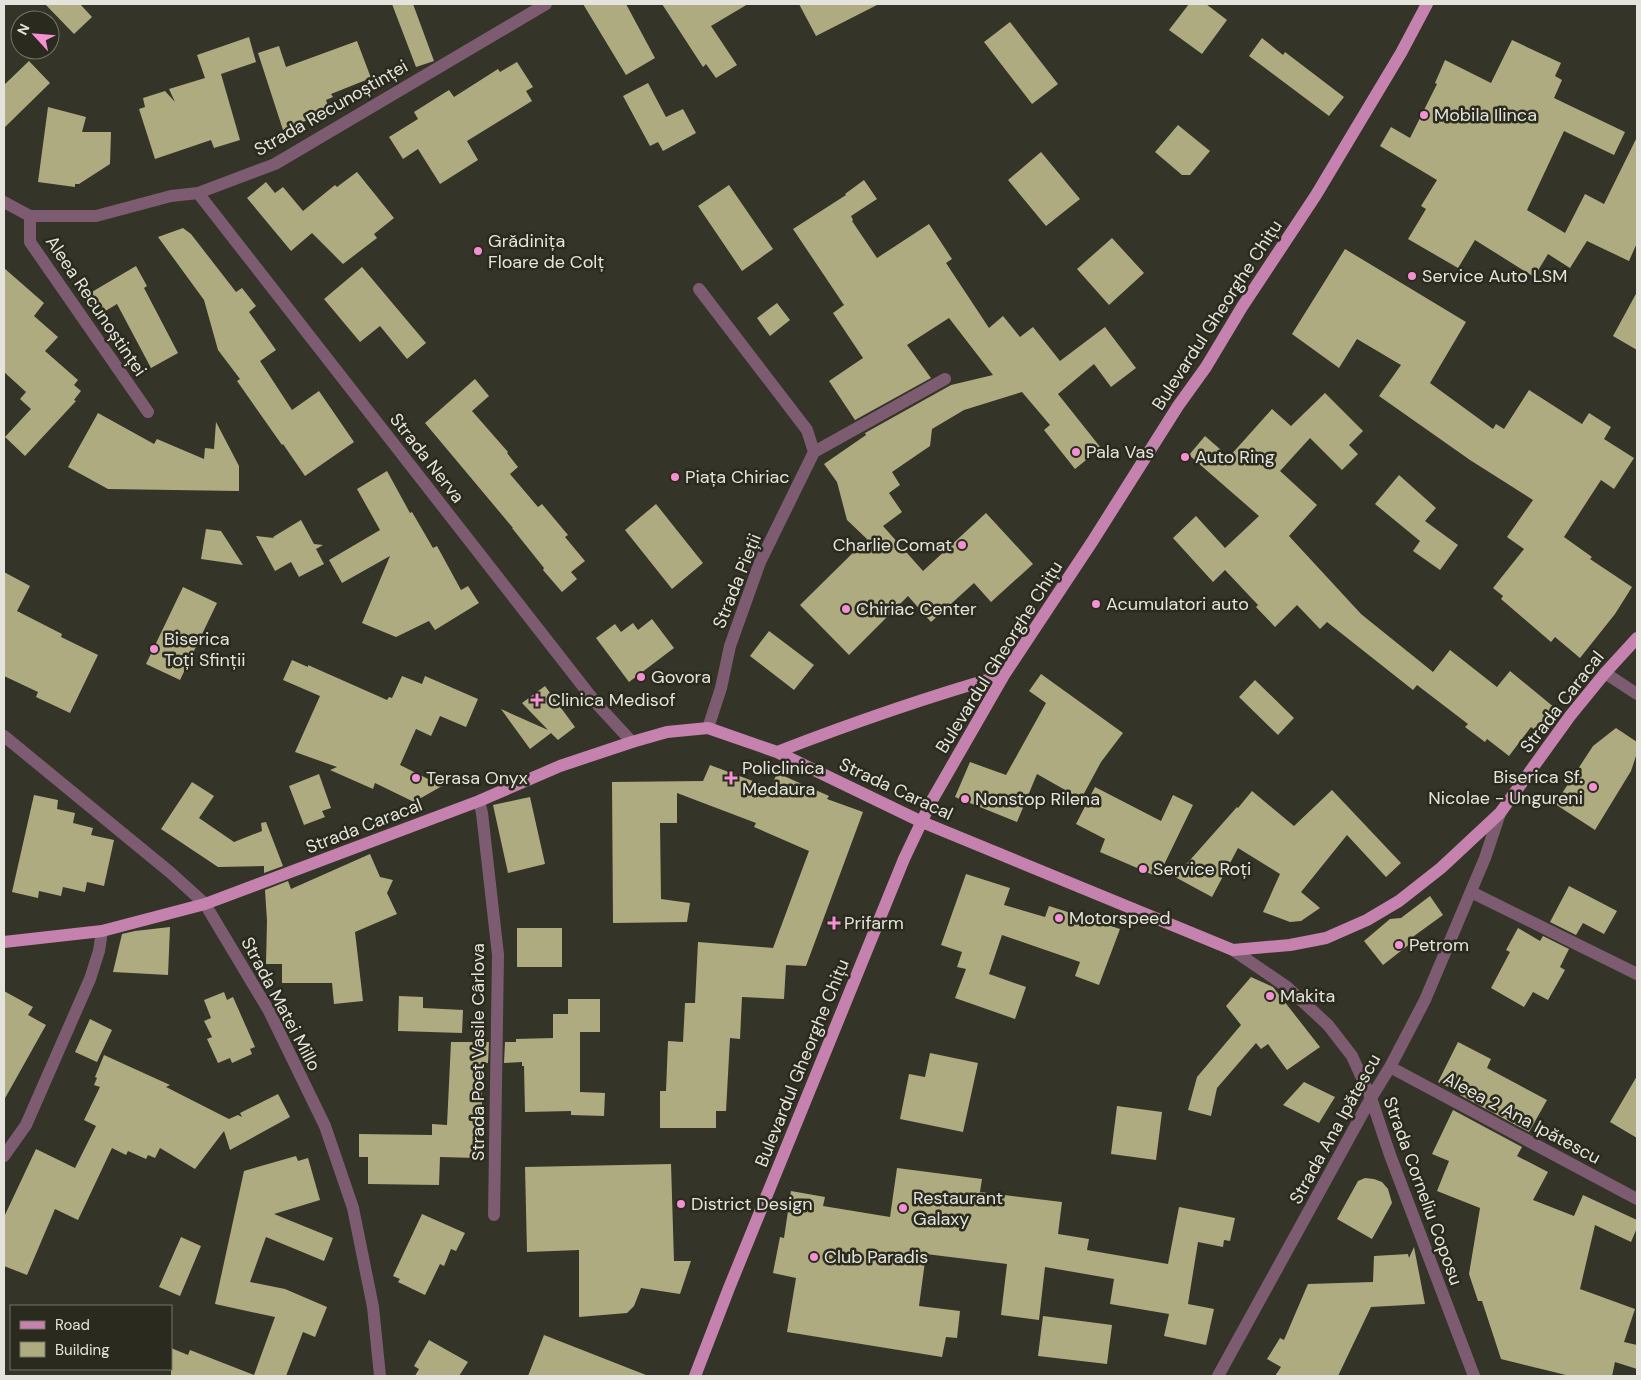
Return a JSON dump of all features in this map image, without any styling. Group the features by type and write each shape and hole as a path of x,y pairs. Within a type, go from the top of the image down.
{"main road":[{"name":"Bulevardul Gheorghe Chițu","path":"695,1376 904,859 936,793 1004,675 1092,542 1178,406 1206,367 1242,307 1316,195 1401,53 1426,4"},
{"name":"Strada Caracal","path":"4,942 102,931 204,904 479,802 560,766 667,732 708,728 777,752 922,822 1233,950 1290,945 1326,938 1367,920 1399,901 1441,868 1500,812 1570,716 1635,638"},
{"path":"777,752 939,694 1004,675"}],"street":[{"name":"Strada Recunoștinței","path":"4,202 30,216 96,216 171,196 198,193 275,164 546,4"},
{"name":"Strada Nerva","path":"198,193 596,703 632,742"},
{"name":"Aleea Recunoștinței","path":"30,216 30,242 148,412"},
{"path":"699,289 807,430 814,452 945,379"},
{"name":"Strada Pieții","path":"708,728 721,688 730,646 760,562 814,452"},
{"path":"1605,673 1637,694"},
{"name":"Strada Matei Millo","path":"4,736 171,874 204,904 270,1011 325,1126 353,1208 373,1307 380,1376"},
{"name":"Strada Poet Vasile Cârlova","path":"479,802 482,813 498,955 494,1214"},
{"name":"Strada Ana Ipătescu","path":"1218,1376 1371,1098 1390,1067 1425,1000 1485,858 1500,812"},
{"path":"1471,892 1637,974"},
{"path":"4,1156 26,1125 90,979 100,951 102,931"},
{"name":"Strada Corneliu Coposu","path":"1233,950 1287,987 1328,1025 1352,1056 1371,1098 1390,1155 1474,1376"},
{"name":"Aleea 2 Ana Ipătescu","path":"1390,1067 1637,1199"}],"building":[{"path":"45,4 80,4 92,17 74,34 60,20 60,10 51,10"},
{"path":"392,4 413,4 434,61 416,67"},
{"path":"583,4 626,4 655,58 626,75"},
{"path":"662,4 748,4 711,26 737,65 716,78 706,64 703,67"},
{"path":"799,4 879,4 816,36"},
{"path":"1189,4 1206,4 1227,20 1202,54 1169,30"},
{"path":"1010,22 1058,84 1032,104 984,42"},
{"path":"249,37 256,62 221,74 240,140 214,148 211,140 155,159 139,109 145,107 143,98 165,91 175,102 169,89 205,78 197,55"},
{"path":"1262,38 1283,55 1285,52 1344,97 1329,116 1249,56"},
{"path":"1512,40 1561,63 1555,76 1562,80 1554,98 1625,132 1614,155 1564,131 1527,210 1565,233 1585,194 1604,204 1637,137 1637,243 1629,261 1587,241 1570,268 1548,254 1534,277 1475,240 1458,268 1408,239 1426,209 1421,206 1437,180 1380,146 1391,127 1410,138 1437,84 1435,83 1445,60 1491,83"},
{"path":"357,41 371,78 331,94 333,97 326,100 330,111 283,130 258,53 279,46 286,67"},
{"path":"29,61 50,83 4,128 4,85"},
{"path":"517,62 533,87 526,91 532,101 467,141 478,160 440,184 418,149 403,159 389,137 418,119 414,112 449,90 454,97 498,69 500,72"},
{"path":"648,83 666,117 683,109 696,133 663,151 658,142 650,146 623,96"},
{"path":"48,107 86,117 82,132 111,132 110,164 79,184 75,184 75,187 38,182"},
{"path":"1178,125 1210,151 1190,175 1182,175 1155,152"},
{"path":"1041,152 1080,199 1046,226 1008,180"},
{"path":"357,172 394,218 374,234 377,238 343,264 312,233 291,251 247,198 266,182 275,193 283,187 303,211 335,185 337,187"},
{"path":"864,180 877,199 851,216 852,221 877,258 929,224 952,259 946,263 989,328 1003,316 1020,337 1033,327 1060,361 1105,327 1136,368 1111,387 1094,364 1058,394 1101,448 1075,469 1044,430 1050,425 1022,392 964,410 932,429 930,446 892,472 900,485 889,493 902,512 883,526 923,571 986,513 1033,564 991,602 974,583 931,622 908,596 849,655 800,605 867,539 847,520 837,482 824,464 866,435 865,433 951,385 993,375 949,318 907,345 931,378 855,420 829,381 863,358 833,313 844,305 793,229 846,195"},
{"path":"729,185 773,249 742,271 698,206"},
{"path":"183,228 191,234 236,292 242,288 256,306 249,312 276,350 260,361 292,410 319,391 354,442 305,476 237,381 240,379 218,350 204,300 158,237"},
{"path":"1112,238 1144,273 1109,305 1077,269"},
{"path":"1345,249 1466,322 1430,383 1493,429 1496,424 1504,429 1529,390 1582,424 1589,413 1611,427 1604,439 1634,458 1614,489 1601,480 1564,537 1592,557 1590,559 1632,587 1615,614 1580,658 1555,637 1551,642 1501,599 1503,596 1493,588 1524,549 1507,537 1533,500 1470,460 1379,396 1401,365 1357,339 1339,368 1292,334"},
{"path":"136,266 147,286 144,288 178,353 151,368 117,304 97,316 85,296"},
{"path":"362,267 426,343 407,359 380,326 360,342 324,299"},
{"path":"4,268 44,303 34,316 58,337 45,351 78,380 74,385 81,391 74,400 76,401 25,456 5,437 31,409 20,399 26,392 4,372"},
{"path":"1637,292 1637,350 1613,336"},
{"path":"777,303 790,320 770,336 757,318"},
{"path":"475,379 489,396 472,411 508,452 518,467 510,474 538,507 542,504 568,535 565,537 585,561 571,572 577,579 562,592 543,570 544,568 513,528 425,423"},
{"path":"1325,393 1363,431 1349,445 1358,454 1342,470 1310,438 1280,471 1317,505 1289,536 1361,614 1433,672 1450,650 1497,687 1510,671 1555,708 1536,731 1531,727 1509,756 1487,739 1485,742 1465,727 1468,724 1417,685 1413,690 1327,622 1320,629 1297,605 1275,627 1256,607 1258,605 1225,570 1213,582 1173,538 1196,516 1225,548 1259,516 1189,455 1205,436 1229,457 1272,409 1291,426"},
{"path":"98,413 154,444 157,439 204,459 205,448 214,449 216,422 239,466 239,491 108,489 68,467"},
{"path":"387,471 410,513 412,512 433,548 437,546 461,590 468,586 479,603 435,630 429,621 396,637 362,623 390,556 342,583 329,560 380,530 357,489"},
{"path":"1399,475 1436,508 1425,521 1458,545 1440,570 1413,551 1420,541 1375,504"},
{"path":"656,504 703,563 672,589 625,530"},
{"path":"301,520 314,544 323,545 316,549 324,564 299,577 291,562 275,571 256,536 274,538"},
{"path":"206,529 221,531 243,565 201,559"},
{"path":"4,572 30,586 17,611 62,634 61,637 98,655 70,713 36,697 38,692 4,676"},
{"path":"183,587 217,603 180,680 146,664"},
{"path":"652,619 674,648 629,682 596,638 615,624 621,632 633,623 638,630"},
{"path":"769,631 814,665 794,690 750,656"},
{"path":"292,660 308,667 308,665 387,700 389,697 392,698 402,676 422,684 425,676 478,699 466,727 440,716 431,736 416,729 400,765 442,786 414,802 375,783 373,789 330,770 337,767 295,752 320,696 283,680"},
{"path":"1041,674 1123,733 1101,762 1081,799 1037,774 1017,822 955,797 970,762 1006,775 1046,703 1029,691"},
{"path":"1255,680 1294,718 1278,735 1239,697"},
{"path":"545,686 575,727 558,740 551,733 530,749 501,709 548,730 522,703"},
{"name":"Biserica Sf. Nicolae - Ungureni","path":"1616,728 1637,742 1637,753 1631,771 1595,830 1555,804 1593,746"},
{"path":"710,765 771,788 777,773 829,796 827,799 863,812 806,966 786,965 784,999 742,997 740,1039 730,1038 726,1111 716,1111 716,1128 660,1128 660,1091 666,1091 668,1041 683,1042 685,1003 695,1003 698,942 773,948 809,851 754,827 756,823 677,793 677,823 660,823 661,899 690,903 687,922 613,923 612,782 703,781"},
{"path":"319,774 331,808 322,811 325,817 304,825 289,786"},
{"path":"192,782 214,796 199,818 234,842 262,831 261,823 266,822 283,866 264,873 264,866 218,867 161,829"},
{"path":"1095,787 1161,821 1173,795 1193,805 1158,877 1100,852 1105,839 1076,824"},
{"path":"1332,790 1401,863 1386,877 1347,835 1301,892 1320,908 1301,921 1290,922 1263,912 1280,874 1238,848 1212,897 1175,877 1252,791 1294,826"},
{"path":"34,795 58,800 57,809 75,813 73,823 93,828 91,835 114,840 104,886 87,882 85,892 63,887 61,896 39,891 38,898 12,892"},
{"path":"530,797 545,864 508,873 493,805"},
{"path":"370,854 380,877 393,880 387,893 397,914 355,932 363,1001 334,1004 332,983 282,983 282,964 266,964 267,921 265,890 288,881 291,889"},
{"path":"966,874 1010,888 1004,905 1045,917 1049,906 1120,929 1099,985 1075,976 1080,962 1002,935 989,974 1026,987 1015,1019 955,998 966,969 957,967 962,952 941,945"},
{"path":"1569,886 1617,911 1604,934 1583,923 1576,935 1550,922"},
{"path":"1430,896 1443,915 1414,936 1411,943 1383,965 1364,941 1390,919 1401,918"},
{"path":"170,927 168,975 113,972 122,934"},
{"path":"517,928 562,928 562,967 517,967"},
{"path":"1518,928 1540,941 1543,936 1569,949 1560,967 1565,970 1548,1000 1533,992 1524,1007 1491,988 1510,952 1506,950"},
{"path":"1251,977 1273,987 1320,1047 1287,1070 1268,1044 1261,1049 1256,1043 1217,1088 1211,1116 1188,1110 1197,1077 1241,1025 1226,1006"},
{"path":"4,991 33,1007 28,1015 46,1025 4,1100"},
{"path":"224,992 227,1000 233,997 255,1047 250,1049 252,1054 232,1063 230,1058 218,1063 207,1039 212,1037 204,1021 211,1018 204,1000"},
{"path":"399,996 423,997 423,1008 463,1010 462,1033 398,1031"},
{"path":"568,999 600,999 600,1032 580,1032 580,1092 605,1093 604,1116 571,1115 571,1111 525,1112 524,1066 522,1066 522,1062 504,1063 505,1042 516,1042 516,1039 553,1038 553,1014 568,1014"},
{"path":"90,1019 112,1030 97,1062 75,1052"},
{"path":"451,1042 489,1042 488,1063 482,1063 482,1121 478,1121 478,1158 440,1157 439,1185 368,1184 368,1157 359,1157 359,1134 432,1135 432,1124 447,1125"},
{"path":"1458,1042 1491,1059 1487,1068 1547,1100 1529,1132 1438,1082"},
{"path":"930,1053 978,1063 963,1132 900,1119 909,1074 925,1077"},
{"path":"104,1055 170,1085 166,1087 229,1119 238,1115 242,1117 240,1113 278,1094 290,1117 230,1150 224,1131 195,1169 160,1148 155,1158 148,1155 146,1159 128,1151 126,1155 112,1148 78,1220 55,1209 27,1275 4,1266 4,1217 36,1149 75,1168 96,1126 84,1120 100,1087 94,1085 97,1078 95,1077"},
{"path":"1637,1076 1637,1138 1610,1122"},
{"path":"1304,1082 1335,1097 1319,1123 1283,1105"},
{"path":"1117,1106 1162,1112 1156,1160 1111,1154"},
{"path":"1453,1110 1522,1147 1517,1156 1548,1172 1533,1200 1574,1216 1583,1195 1637,1220 1637,1228 1631,1242 1595,1225 1580,1289 1635,1309 1624,1342 1637,1345 1637,1369 1615,1362 1612,1376 1570,1376 1501,1359 1482,1301 1478,1301 1469,1274 1480,1208 1437,1191 1449,1161 1432,1154"},
{"path":"296,1156 298,1161 308,1158 320,1200 274,1214 333,1238 324,1261 266,1237 250,1282 285,1289 327,1307 315,1337 303,1332 286,1376 171,1376 172,1348 188,1355 190,1350 254,1375 275,1317 215,1304 244,1171"},
{"path":"671,1164 674,1261 691,1261 680,1294 641,1288 634,1306 627,1313 579,1317 579,1250 527,1252 525,1167"},
{"path":"897,1168 982,1179 980,1192 1062,1202 1058,1234 1089,1239 1087,1250 1168,1264 1179,1207 1235,1218 1230,1241 1224,1240 1223,1247 1198,1242 1188,1304 1214,1309 1206,1345 1164,1336 1169,1314 1110,1304 1114,1279 1045,1267 1039,1320 1001,1315 1007,1264 926,1254 919,1306 960,1311 957,1338 946,1337 942,1357 787,1332 796,1278 773,1273 780,1237 784,1238 791,1191 825,1197 823,1206 890,1217"},
{"path":"1365,1178 1382,1182 1388,1189 1392,1203 1372,1239 1337,1219 1358,1181"},
{"path":"422,1214 465,1233 456,1251 451,1249 444,1266 440,1264 425,1295 398,1282 400,1279 393,1276"},
{"path":"181,1237 201,1246 180,1296 159,1287"},
{"path":"1414,1247 1425,1304 1371,1307 1338,1376 1275,1376 1281,1367 1267,1359 1280,1338 1284,1340 1308,1284 1373,1282 1374,1256 1408,1254 1409,1258"},
{"path":"1043,1316 1112,1325 1107,1364 1038,1356"},
{"path":"544,1335 646,1375 646,1376 528,1376"},
{"path":"429,1340 468,1362 459,1376 415,1376 419,1369 414,1366"}],"place":[{"name":"Mobila Ilinca","path":"1424,115"},
{"name":"Grădinița Floare de Colț","path":"478,251"},
{"name":"Service Auto LSM","path":"1412,276"},
{"name":"Pala Vas","path":"1076,452"},
{"name":"Auto Ring","path":"1185,457"},
{"name":"Piața Chiriac","path":"675,477"},
{"name":"Charlie Comat","path":"962,545"},
{"name":"Acumulatori auto","path":"1096,604"},
{"name":"Chiriac Center","path":"846,609"},
{"name":"Biserica Toți Sfinții","path":"154,649"},
{"name":"Govora","path":"641,677"},
{"name":"Clinica Medisof","path":"537,700"},
{"name":"Terasa Onyx","path":"416,778"},
{"name":"Policlinica Medaura","path":"731,778"},
{"name":"Biserica Sf. Nicolae - Ungureni","path":"1593,787"},
{"name":"Nonstop Rilena","path":"965,799"},
{"name":"Service Roți","path":"1143,869"},
{"name":"Motorspeed","path":"1059,918"},
{"name":"Prifarm","path":"834,923"},
{"name":"Petrom","path":"1399,945"},
{"name":"Makita","path":"1270,996"},
{"name":"District Design","path":"681,1204"},
{"name":"Restaurant Galaxy","path":"903,1208"},
{"name":"Club Paradis","path":"814,1257"}]}
